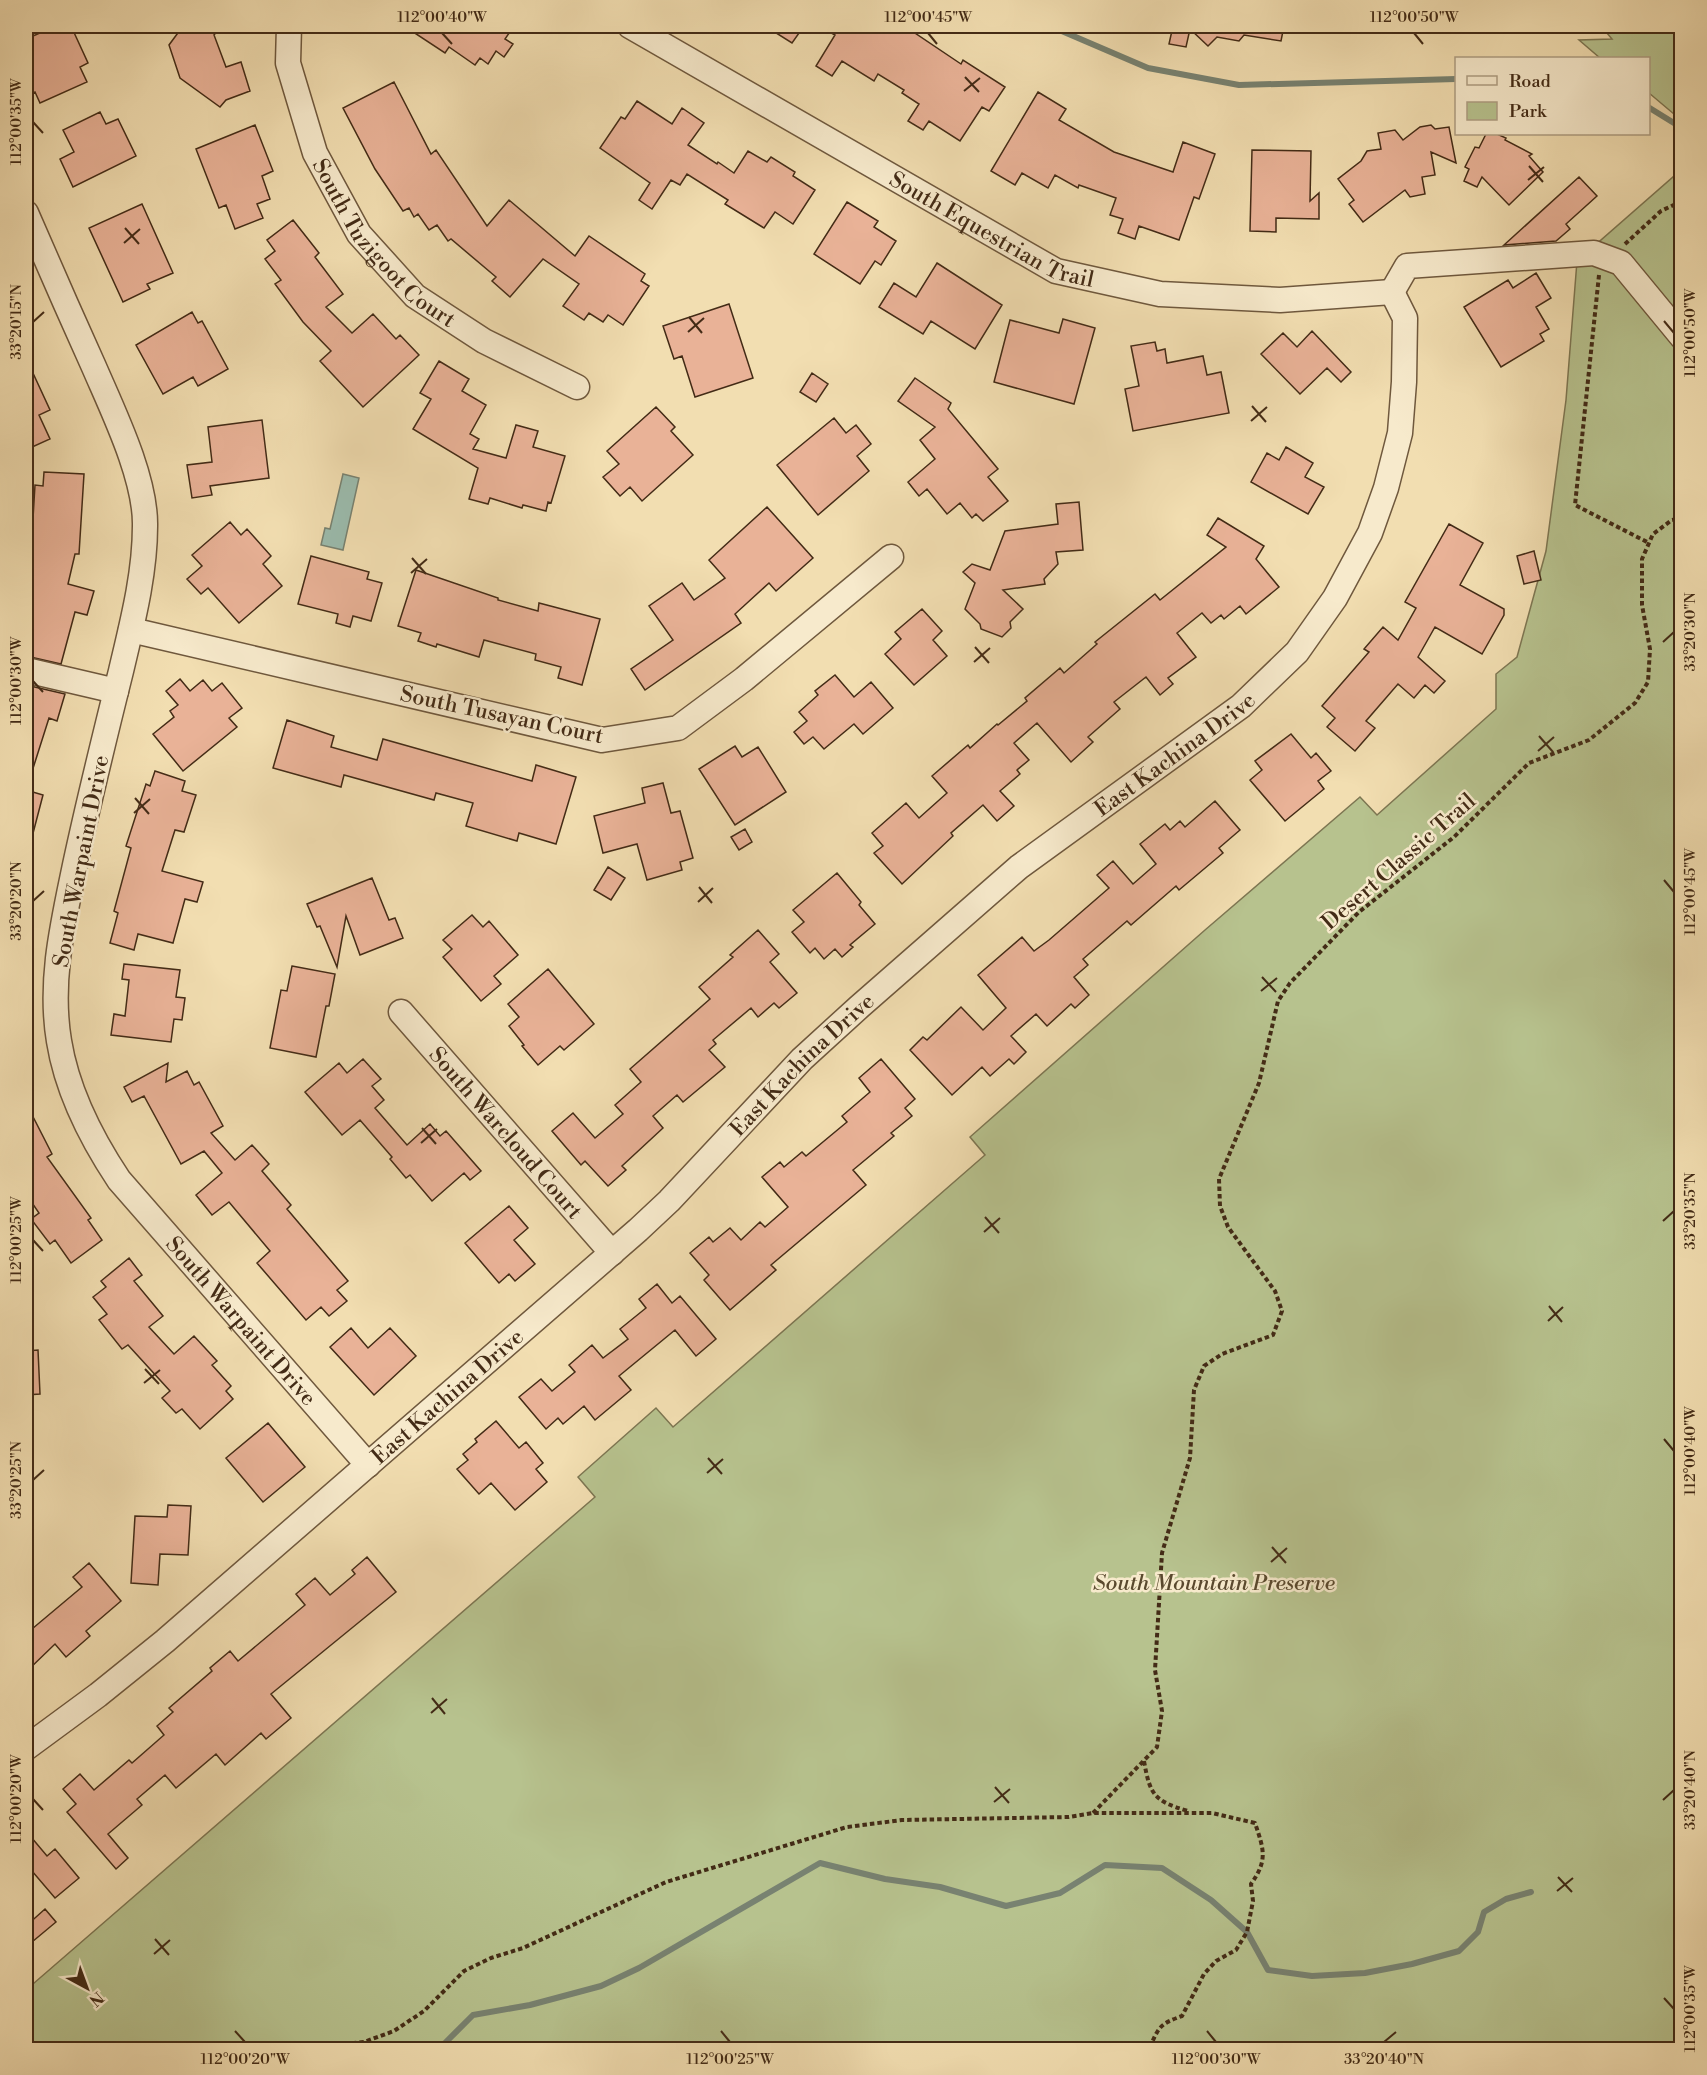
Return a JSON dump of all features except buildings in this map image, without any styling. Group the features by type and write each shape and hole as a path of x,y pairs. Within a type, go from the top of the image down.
{"street":[{"name":"South Tuzigoot Court","path":"289,26 288,63 315,153 359,234 415,296 484,340 577,387"},
{"name":"South Equestrian Trail","path":"630,26 1056,271 1160,294 1280,300 1392,292"},
{"name":"South Warpaint Drive","path":"26,213 126,442 139,485 146,524 142,567 131,630 79,848 56,967 58,1038 63,1063 90,1132 119,1180 368,1465"},
{"path":"1392,292 1407,266 1594,253 1621,263 1682,337"},
{"name":"East Kachina Drive","path":"26,1748 98,1695 165,1641 669,1202 802,1059 910,961 1019,867 1241,706 1297,652 1335,598 1370,533 1386,488 1400,433 1406,318 1392,292"},
{"name":"South Tusayan Court","path":"131,630 602,740 678,728 744,679 891,557"},
{"path":"26,670 116,691"},
{"name":"South Warcloud Court","path":"402,1012 612,1252"}],"path":[{"path":"1682,201 1661,212 1610,259 1600,272 1575,505 1649,543 1653,534 1672,520 1682,518"},
{"name":"Desert Classic Trail","path":"1093,1813 1157,1747 1162,1711 1155,1670 1162,1553 1190,1458 1194,1390 1204,1366 1222,1354 1273,1335 1282,1311 1275,1291 1228,1227 1220,1206 1219,1179 1259,1083 1278,1001 1290,983 1359,912 1454,837 1529,763 1589,740 1635,703 1648,682 1650,649 1642,605 1642,559 1649,543"},
{"path":"1143,1761 1149,1787 1165,1804 1194,1813"},
{"path":"195,2049 233,2044 323,2046 364,2042 394,2031 424,2011 464,1971 492,1958 524,1948 666,1882 847,1827 902,1820 1069,1817 1093,1813 1212,1813 1255,1823 1264,1851 1261,1870 1251,1884 1253,1901 1247,1932 1236,1950 1216,1961 1204,1974 1182,2016 1157,2029 1151,2045 1153,2049"},
{"path":"364,2042 367,2049"}],"green space":[{"path":"1601,26 1681,26 1681,120 1650,94 1650,57 1599,57 1579,40 1612,39"},
{"name":"South Mountain Preserve","path":"1681,170 1681,2049 26,2050 26,1990 595,1497 578,1477 656,1408 673,1427 985,1155 970,1137 1205,930 1360,797 1377,815 1496,709 1496,674 1517,657 1546,551 1566,400 1577,261"}],"shaded area":[{"path":"343,474 359,478 343,550 321,545 325,528 330,529"}],"waterway":[{"path":"1050,26 1148,68 1239,85 1455,79"},
{"path":"1650,108 1682,128"},
{"path":"434,2050 445,2043 473,2015 530,2005 601,1986 639,1968 820,1863 885,1879 940,1887 1006,1906 1060,1893 1105,1865 1162,1868 1211,1900 1247,1932 1268,1970 1312,1976 1365,1973 1412,1964 1459,1951 1478,1932 1484,1912 1506,1899 1531,1892"}]}
